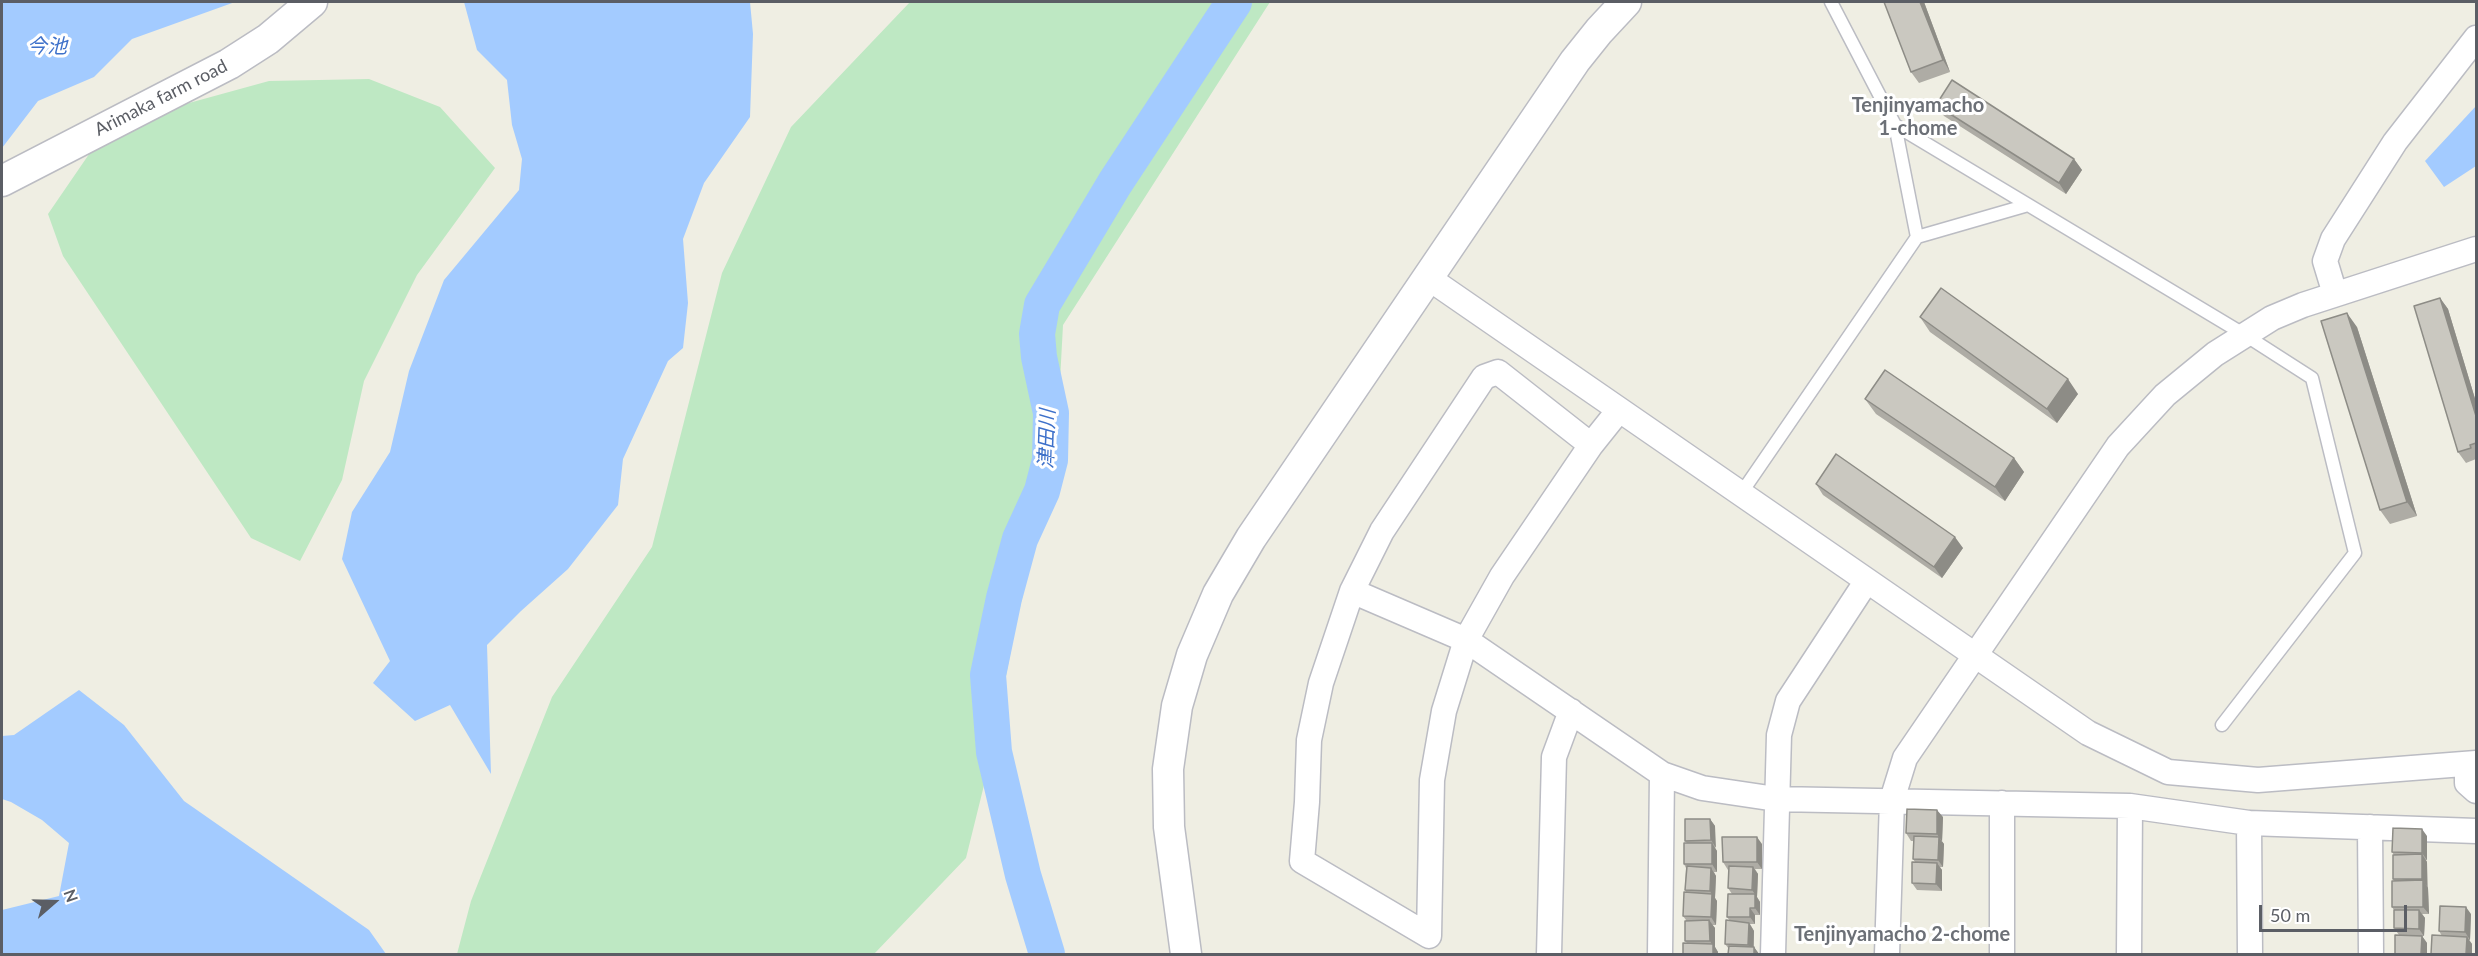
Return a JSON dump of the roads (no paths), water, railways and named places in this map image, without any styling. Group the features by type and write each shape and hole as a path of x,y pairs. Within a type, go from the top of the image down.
{"street":[{"name":"Arimaka farm road","path":"2,181 229,64 268,39 312,2"},
{"path":"1186,954 1169,827 1168,769 1176,706 1192,656 1218,594 1251,538 1575,61 1626,2"},
{"path":"2335,294 2325,261 2332,239 2395,142 2476,38"},
{"path":"1887,954 1892,800 1905,758 2118,446 2165,395 2215,354 2271,318 2335,294 2476,249"},
{"path":"1427,277 1973,656 2088,733 2168,772 2258,780 2472,764 2468,783 2476,791"},
{"path":"1591,445 1498,372 1484,377 1382,531 1352,591 1321,683 1309,740 1302,861 1429,936 1432,780 1444,711 1466,640 1503,576 1591,445 1618,410"},
{"path":"1773,954 1779,735 1788,701 1866,582"},
{"path":"1352,591 1466,640 1662,774 1702,788 1776,799 2130,806 2249,823 2476,831"},
{"path":"1549,954 1554,757 1570,711"},
{"path":"1660,954 1662,774"},
{"path":"2002,802 2002,954"},
{"path":"2129,954 2130,806"},
{"path":"2249,823 2250,954"},
{"path":"2370,827 2371,954"}],"lane":[{"path":"1831,2 1895,125 1917,237"},
{"path":"1895,125 2245,335 2312,378 2355,553 2222,725"},
{"path":"1740,495 1917,237 2028,205"}],"water":[{"name":"今池","path":"2,2 235,2 132,39 94,77 38,101 2,148"},
{"path":"464,2 750,2 753,34 750,117 704,183 683,239 688,303 683,348 668,361 623,459 618,505 568,569 487,645 491,774 450,705 415,721 373,683 390,661 342,559 352,512 390,452 409,371 444,280 519,190 522,159 512,125 507,80 477,50"},
{"path":"2476,106 2476,166 2444,187 2425,161"},
{"path":"79,690 124,725 184,801 369,930 386,954 2,954 2,910 59,896 69,843 42,820 2,799 2,736 14,735"}],"waterway":[{"name":"津田川","path":"1047,954 1023,875 994,752 988,675 1004,598 1020,539 1042,491 1050,460 1051,413 1039,357 1037,334 1042,305 1115,183 1234,2"}],"district":[{"name":"Tenjinyamacho 1-chome","path":"1918,118"},
{"name":"Tenjinyamacho 2-chome","path":"1902,935"}]}
